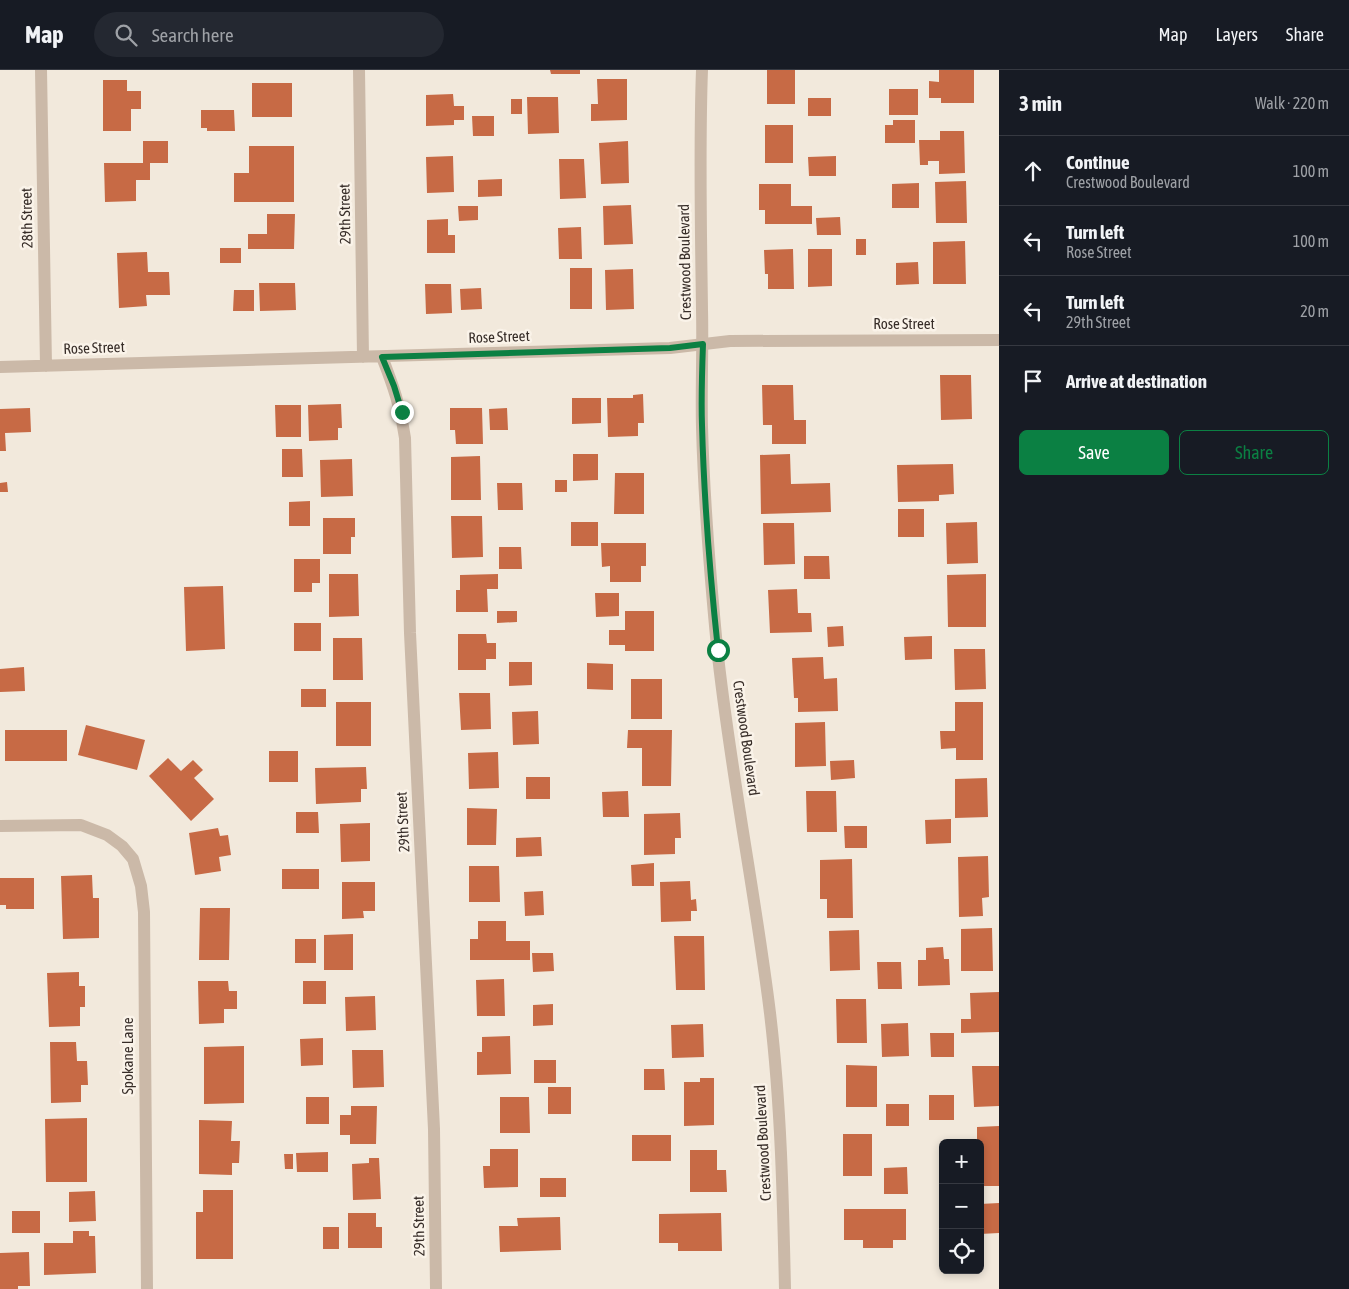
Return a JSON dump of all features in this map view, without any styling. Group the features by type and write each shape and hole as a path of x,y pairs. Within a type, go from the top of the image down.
{"street":[{"name":"28th Street","path":"41,70 46,366"},
{"name":"29th Street","path":"359,70 363,357"},
{"name":"Crestwood Boulevard","path":"702,70 700,120 703,344 702,422 709,562 728,729 760,934 771,1025 782,1175 785,1289"},
{"name":"Rose Street","path":"0,367 670,348 730,341 999,340"},
{"name":"29th Street","path":"382,357 402,412 405,438 410,633 434,1129 436,1289"},
{"name":"Spokane Lane","path":"0,826 81,825 107,834 122,846 132,859 141,886 144,912 147,1289"}],"building":[{"path":"550,70 580,70 580,74 551,74"},
{"path":"767,70 795,70 795,104 767,104"},
{"path":"939,70 974,70 974,103 941,103 941,98 929,98 929,81 939,82"},
{"path":"597,79 627,79 627,120 591,121 591,104 598,104"},
{"path":"103,80 127,80 127,91 141,91 141,109 131,109 131,131 103,131"},
{"path":"252,83 292,83 292,117 252,117"},
{"path":"889,89 918,89 918,115 889,115"},
{"path":"453,94 454,106 464,106 464,120 454,120 454,125 426,126 426,95"},
{"path":"527,97 558,97 559,133 528,134"},
{"path":"808,98 831,98 831,116 808,116"},
{"path":"511,99 522,99 522,114 511,114"},
{"path":"201,110 234,110 235,131 207,131 207,128 201,128"},
{"path":"472,116 494,116 494,136 473,136"},
{"path":"893,120 915,120 915,143 885,143 885,125 893,125"},
{"path":"765,125 793,125 793,163 765,163"},
{"path":"940,131 964,131 965,173 939,174 939,161 928,161 928,165 920,165 919,140 940,140"},
{"path":"143,141 168,141 168,163 150,163 150,180 136,180 136,201 105,202 104,163 143,163"},
{"path":"628,141 629,183 601,184 599,143"},
{"path":"249,146 294,146 294,202 234,202 234,173 249,173"},
{"path":"453,156 454,192 427,193 426,157"},
{"path":"836,156 836,176 809,176 808,157"},
{"path":"559,159 584,159 586,198 560,199"},
{"path":"502,179 502,196 478,197 478,180"},
{"path":"966,181 967,223 936,223 935,182"},
{"path":"919,183 919,208 892,208 892,184"},
{"path":"759,184 791,184 791,206 812,206 812,224 765,224 765,210 759,210"},
{"path":"631,205 633,244 604,245 603,206"},
{"path":"458,206 478,206 478,220 459,221"},
{"path":"267,214 295,214 294,249 248,249 248,234 267,234"},
{"path":"840,217 841,235 817,235 816,218"},
{"path":"448,219 448,235 455,235 455,253 427,253 427,220"},
{"path":"581,227 582,259 559,259 558,228"},
{"path":"856,239 866,239 866,255 856,255"},
{"path":"965,241 966,284 933,284 933,242"},
{"path":"220,248 241,248 241,263 220,263"},
{"path":"793,249 794,289 768,289 768,274 765,274 764,250"},
{"path":"808,249 832,249 832,286 808,287"},
{"path":"147,252 148,272 169,272 170,295 146,295 147,306 119,308 117,253"},
{"path":"918,262 919,284 896,285 896,263"},
{"path":"570,268 592,268 592,309 570,309"},
{"path":"633,269 634,309 606,310 605,270"},
{"path":"259,283 295,283 296,310 260,311"},
{"path":"425,284 451,284 452,313 426,314"},
{"path":"481,288 482,309 461,310 460,289"},
{"path":"234,290 254,290 254,311 233,311"},
{"path":"940,375 971,375 972,419 941,420"},
{"path":"762,385 793,385 794,420 806,420 806,444 772,444 772,425 763,425"},
{"path":"643,394 644,423 638,423 638,436 608,437 607,398 633,398 633,395"},
{"path":"572,398 601,398 601,423 572,424"},
{"path":"341,404 342,428 338,428 338,440 309,441 308,405"},
{"path":"275,405 301,405 301,437 276,437"},
{"path":"30,408 31,432 5,433 6,451 0,451 0,409"},
{"path":"450,408 482,408 483,444 456,444 455,430 450,430"},
{"path":"507,408 508,430 490,430 489,409"},
{"path":"282,449 302,449 303,477 282,477"},
{"path":"573,454 598,454 598,480 573,481"},
{"path":"790,454 791,484 830,483 831,512 761,514 760,455"},
{"path":"480,456 481,500 451,500 451,457"},
{"path":"352,459 353,496 321,497 320,460"},
{"path":"953,464 954,494 939,495 939,501 898,502 897,465"},
{"path":"615,473 644,473 644,514 614,514"},
{"path":"555,480 567,480 567,492 555,492"},
{"path":"7,482 8,492 0,492 0,483"},
{"path":"497,483 522,483 523,510 498,510"},
{"path":"310,501 310,526 289,526 289,502"},
{"path":"898,509 924,509 924,537 898,537"},
{"path":"451,516 482,516 483,557 452,558"},
{"path":"323,518 355,518 355,537 351,537 351,554 323,554"},
{"path":"571,522 598,522 598,546 571,546"},
{"path":"977,522 978,563 947,564 946,523"},
{"path":"763,523 794,523 795,564 764,565"},
{"path":"601,543 646,543 646,566 641,566 641,582 610,582 610,566 602,567"},
{"path":"499,547 521,547 522,569 499,569"},
{"path":"804,556 829,556 830,579 804,579"},
{"path":"294,559 320,559 320,583 312,583 312,592 294,592"},
{"path":"329,574 358,574 359,616 329,617"},
{"path":"498,574 498,589 487,589 488,612 456,612 456,590 460,590 460,575"},
{"path":"986,574 986,627 948,627 947,575"},
{"path":"223,586 225,649 186,651 184,587"},
{"path":"797,589 798,613 811,613 812,632 770,633 768,590"},
{"path":"595,593 619,593 619,616 596,617"},
{"path":"497,611 517,611 517,622 497,623"},
{"path":"625,611 654,611 654,651 625,651 625,645 609,645 609,630 625,630"},
{"path":"294,623 321,623 321,651 294,651"},
{"path":"843,626 844,646 828,647 827,627"},
{"path":"458,634 486,634 487,643 496,643 496,659 486,659 486,670 458,670"},
{"path":"932,636 932,659 905,660 904,637"},
{"path":"333,638 362,638 363,680 333,680"},
{"path":"954,649 985,649 986,689 955,690"},
{"path":"823,657 824,679 837,678 838,711 798,712 798,698 794,698 792,658"},
{"path":"509,662 532,662 532,685 509,686"},
{"path":"587,663 613,664 613,690 587,689"},
{"path":"24,667 25,691 0,692 0,669"},
{"path":"631,679 662,679 662,719 631,719"},
{"path":"301,689 326,689 326,707 301,707"},
{"path":"459,693 490,693 491,729 461,730"},
{"path":"336,702 371,702 371,746 336,746"},
{"path":"955,702 983,702 983,760 956,760 956,748 941,749 940,731 955,731"},
{"path":"538,711 539,744 513,745 512,712"},
{"path":"825,722 826,766 795,767 795,723"},
{"path":"86,725 145,740 137,770 78,755"},
{"path":"5,730 67,730 67,761 5,761"},
{"path":"628,730 672,730 671,786 642,786 642,748 627,748"},
{"path":"269,751 298,751 298,782 269,782"},
{"path":"498,752 499,788 469,789 468,753"},
{"path":"168,758 181,771 193,760 203,770 194,778 214,799 191,821 149,776"},
{"path":"854,760 855,778 831,780 830,761"},
{"path":"366,767 367,789 361,789 361,802 316,804 315,768"},
{"path":"526,777 550,777 550,799 526,799"},
{"path":"987,778 988,817 955,818 955,779"},
{"path":"628,791 629,817 603,817 602,792"},
{"path":"806,791 836,791 837,832 807,832"},
{"path":"467,808 497,809 496,845 467,845"},
{"path":"296,812 318,812 319,833 296,833"},
{"path":"680,813 681,838 675,838 675,854 644,855 644,814"},
{"path":"951,819 951,843 926,844 925,820"},
{"path":"370,823 370,861 341,862 340,824"},
{"path":"844,826 867,826 867,848 845,848"},
{"path":"218,828 220,836 228,835 231,855 219,857 221,871 195,875 189,833"},
{"path":"541,837 542,856 516,857 516,838"},
{"path":"988,856 989,897 982,898 983,916 959,917 958,857"},
{"path":"852,859 853,918 827,918 827,899 820,899 820,860"},
{"path":"654,863 654,886 632,886 631,865"},
{"path":"469,866 499,866 500,902 469,902"},
{"path":"282,869 319,869 319,889 282,889"},
{"path":"92,875 93,898 99,898 99,938 63,939 61,876"},
{"path":"0,878 34,878 34,909 6,909 6,905 0,905"},
{"path":"690,881 691,900 696,899 697,911 691,911 691,921 661,922 660,882"},
{"path":"342,882 375,882 375,911 363,911 364,918 342,919"},
{"path":"543,891 544,915 525,916 524,892"},
{"path":"200,908 230,908 229,960 199,960"},
{"path":"478,921 506,921 506,941 530,941 530,960 470,960 470,939 478,939"},
{"path":"992,928 993,971 961,971 961,929"},
{"path":"859,930 860,970 830,971 829,931"},
{"path":"353,934 353,970 324,970 324,935"},
{"path":"674,936 704,936 705,990 676,990"},
{"path":"295,939 316,939 316,963 295,963"},
{"path":"943,947 944,959 949,959 950,985 918,986 918,960 926,960 926,948"},
{"path":"532,953 553,953 554,971 533,972"},
{"path":"877,962 901,962 902,989 878,989"},
{"path":"79,972 79,986 85,986 85,1007 80,1007 80,1026 49,1027 47,973"},
{"path":"504,979 505,1016 477,1016 476,980"},
{"path":"198,981 228,981 229,991 237,991 237,1009 224,1009 224,1023 199,1024"},
{"path":"303,981 326,981 326,1004 303,1004"},
{"path":"999,992 999,1032 961,1033 961,1019 971,1019 970,993"},
{"path":"375,996 376,1030 346,1031 345,997"},
{"path":"836,999 866,999 867,1043 837,1043"},
{"path":"553,1004 553,1025 533,1026 533,1005"},
{"path":"908,1023 909,1056 882,1057 881,1024"},
{"path":"703,1024 704,1057 672,1058 671,1025"},
{"path":"930,1033 954,1033 954,1057 931,1057"},
{"path":"510,1036 511,1074 477,1075 477,1052 482,1052 482,1037"},
{"path":"323,1038 323,1065 301,1066 300,1039"},
{"path":"50,1042 76,1042 77,1061 87,1061 88,1085 81,1085 81,1102 51,1103"},
{"path":"244,1046 244,1103 204,1104 204,1047"},
{"path":"352,1050 383,1050 384,1087 353,1088"},
{"path":"534,1060 556,1060 556,1083 534,1083"},
{"path":"846,1065 877,1066 877,1107 846,1107"},
{"path":"972,1066 999,1066 999,1106 974,1107"},
{"path":"644,1069 664,1069 665,1090 644,1090"},
{"path":"700,1078 714,1078 714,1125 684,1126 684,1082 700,1082"},
{"path":"548,1087 571,1087 571,1114 548,1114"},
{"path":"929,1095 954,1095 954,1120 929,1120"},
{"path":"306,1097 329,1097 329,1124 306,1124"},
{"path":"500,1097 529,1097 530,1133 500,1133"},
{"path":"886,1104 909,1104 909,1126 886,1126"},
{"path":"351,1106 377,1106 376,1144 350,1144 350,1135 340,1135 340,1115 351,1115"},
{"path":"87,1118 87,1182 46,1182 45,1119"},
{"path":"199,1120 232,1121 231,1141 240,1141 239,1163 232,1163 232,1175 199,1174"},
{"path":"999,1126 999,1186 984,1186 984,1139 977,1139 977,1127"},
{"path":"843,1134 872,1134 872,1176 843,1176"},
{"path":"632,1135 671,1135 671,1161 632,1161"},
{"path":"490,1149 518,1149 518,1187 484,1188 483,1166 490,1166"},
{"path":"690,1150 717,1150 717,1170 726,1170 727,1192 690,1192"},
{"path":"328,1152 328,1172 297,1172 296,1153"},
{"path":"284,1154 293,1154 293,1169 285,1169"},
{"path":"369,1158 379,1158 381,1199 353,1200 352,1164 369,1163"},
{"path":"907,1167 908,1194 884,1194 884,1168"},
{"path":"540,1178 566,1178 566,1197 540,1197"},
{"path":"203,1190 233,1190 233,1259 196,1259 196,1212 203,1212"},
{"path":"95,1191 96,1221 69,1222 69,1192"},
{"path":"999,1203 999,1233 984,1234 984,1204"},
{"path":"844,1209 906,1209 906,1240 893,1240 893,1248 863,1248 863,1240 844,1240"},
{"path":"12,1211 40,1211 40,1233 12,1233"},
{"path":"348,1213 376,1213 376,1227 382,1227 382,1248 348,1248"},
{"path":"721,1213 722,1251 678,1251 678,1243 659,1243 659,1214"},
{"path":"560,1217 561,1250 500,1252 499,1226 518,1226 517,1218"},
{"path":"323,1227 339,1227 339,1249 323,1249"},
{"path":"73,1231 89,1231 89,1236 95,1236 96,1273 44,1275 44,1243 73,1243"},
{"path":"29,1252 30,1286 18,1286 18,1289 0,1289 0,1253"}],"route":[{"path":"402,412 382,357 670,348 703,344 702,422 704,482 709,562 718,650"}]}
